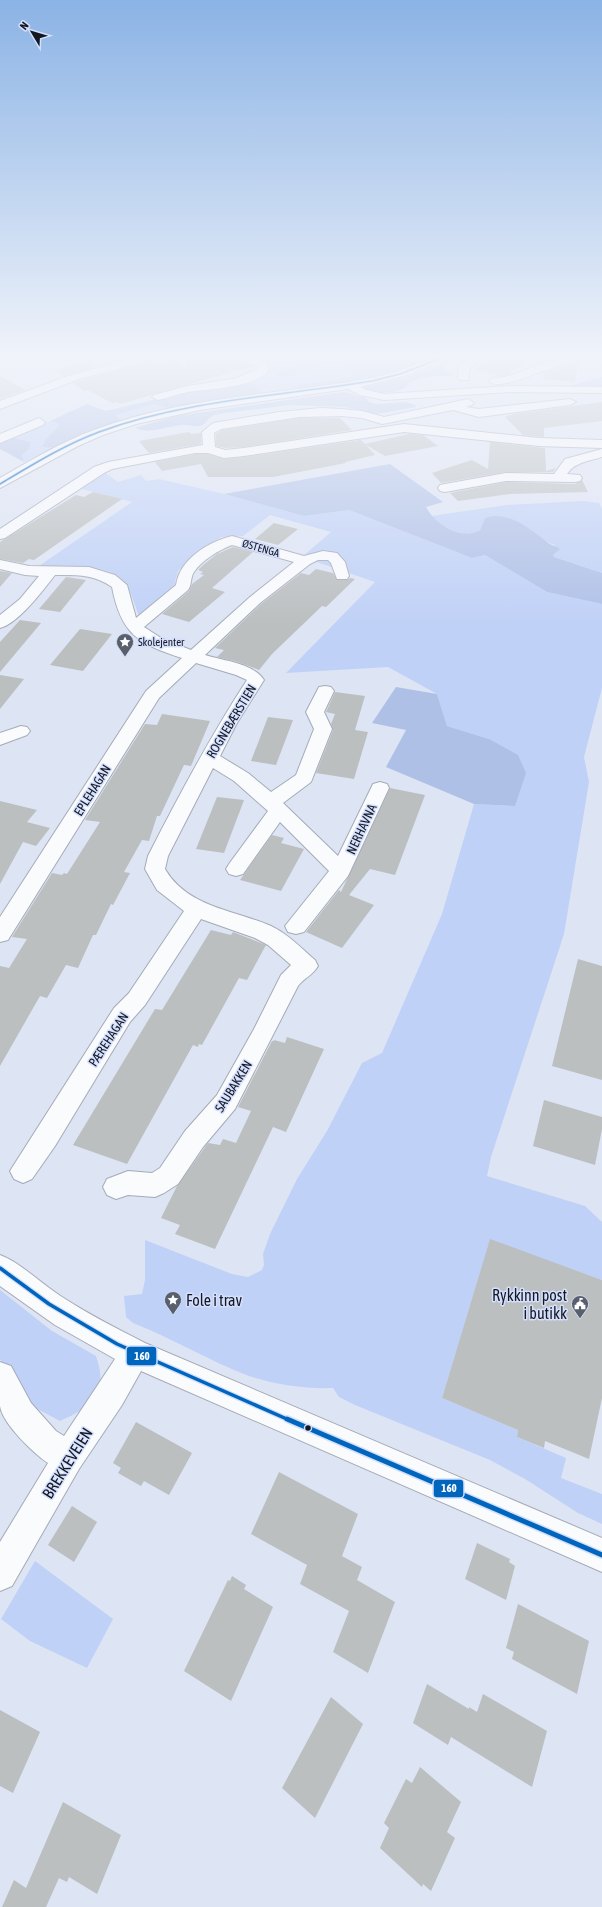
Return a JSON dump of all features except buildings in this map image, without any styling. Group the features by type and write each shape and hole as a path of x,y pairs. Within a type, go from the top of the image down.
{"street":[{"path":"0,484 58,451 67,448"},
{"path":"0,535 99,470 120,463 195,449 209,449 224,454 267,448"},
{"path":"303,456 331,451 336,448"},
{"path":"558,477 566,465 570,462 600,449"},
{"path":"99,470 98,459 106,453"},
{"path":"224,454 222,458 232,463 258,462"},
{"path":"445,486 506,477 575,478"},
{"name":"ØSTENGA","path":"134,627 183,587 185,575 194,564 221,543 232,540 305,561"},
{"name":"ØSTENGA","path":"195,656 255,600 305,561 314,556 332,556 338,562 342,576"},
{"name":"ROGNEBÆRSTIEN","path":"0,564 18,570 50,572 79,570 94,572 111,578 119,585 124,609 134,627 157,643 253,676 256,680 228,723 209,757 164,843 158,856 155,869 164,885 196,909 263,932 276,939 307,966"},
{"path":"0,623 25,602 50,572"},
{"name":"EPLEHAGAN","path":"0,934 152,695 195,656"},
{"path":"236,869 275,806 304,778 323,729 315,712 325,691"},
{"path":"0,739 21,731"},
{"name":"NERHAVNA","path":"209,757 241,777 275,806 342,871"},
{"name":"NERHAVNA","path":"296,926 342,871 380,788"},
{"name":"PÆREHAGAN","path":"23,1171 46,1138 122,1015 137,999 196,909"},
{"name":"SAUBAKKEN","path":"116,1188 128,1183 155,1185 169,1176 194,1139 226,1102 263,1034 289,981 296,972 307,966"},
{"path":"0,1268 53,1307 95,1334 135,1354 602,1556"},
{"name":"BREKKEVEIEN","path":"0,1574 68,1458 111,1394 135,1354"},
{"path":"0,1377 20,1414 45,1442 68,1458"}],"shaded area":[{"path":"29,448 22,455 24,462 0,449"},
{"path":"54,448 24,462 22,455 29,449"},
{"path":"390,464 443,502 426,507 442,525 449,529 457,532 473,533 480,530 485,518 494,516 510,519 518,522 548,543 560,549 553,555 554,557 602,573 602,604 547,592 485,555 472,558 349,510 304,516 224,494"},
{"path":"104,472 118,482 141,475 146,481 159,479 224,494 304,516 349,510 472,558 485,555 547,592 602,604 602,688 584,757 589,782 564,934 491,1157 487,1176 585,1206 602,1222 602,1280 490,1240 442,1398 518,1430 517,1437 566,1458 561,1478 602,1494 602,1524 578,1513 525,1479 490,1460 355,1405 339,1397 333,1388 291,1386 249,1376 219,1364 133,1323 126,1317 124,1296 142,1294 145,1280 145,1240 232,1274 248,1277 262,1270 264,1265 263,1254 270,1234 297,1179 327,1131 362,1063 382,1053 442,914 474,804 515,806 489,739 447,726 437,694 388,667 286,673 375,582 302,557 331,532 270,515 243,536 221,537 178,571 174,585 139,616 129,590 117,575 95,568 70,566 36,568 132,502 78,488"},
{"path":"582,501 599,503 602,509 602,573 554,557 552,555 555,545 538,537 514,521 505,517 495,516 485,518 480,530 467,534 447,528 431,516 507,505"},
{"path":"396,687 437,694 447,726 489,739 518,755 526,773 515,806 474,804 386,767 406,730 372,723"},
{"path":"0,1290 52,1331 96,1356 100,1380 99,1389 89,1404 81,1410 60,1421 32,1406 0,1359"},
{"path":"35,1561 113,1619 87,1668 30,1641 1,1619"}],"transit line":[{"name":"160","path":"0,484 63,448"},
{"name":"160","path":"0,1268 65,1314 135,1353 602,1555"}],"place":[{"name":"Skolejenter","path":"125,657"},
{"name":"Fole i trav","path":"173,1315"},
{"name":"Rykkinn post i butikk","path":"580,1319"}]}
